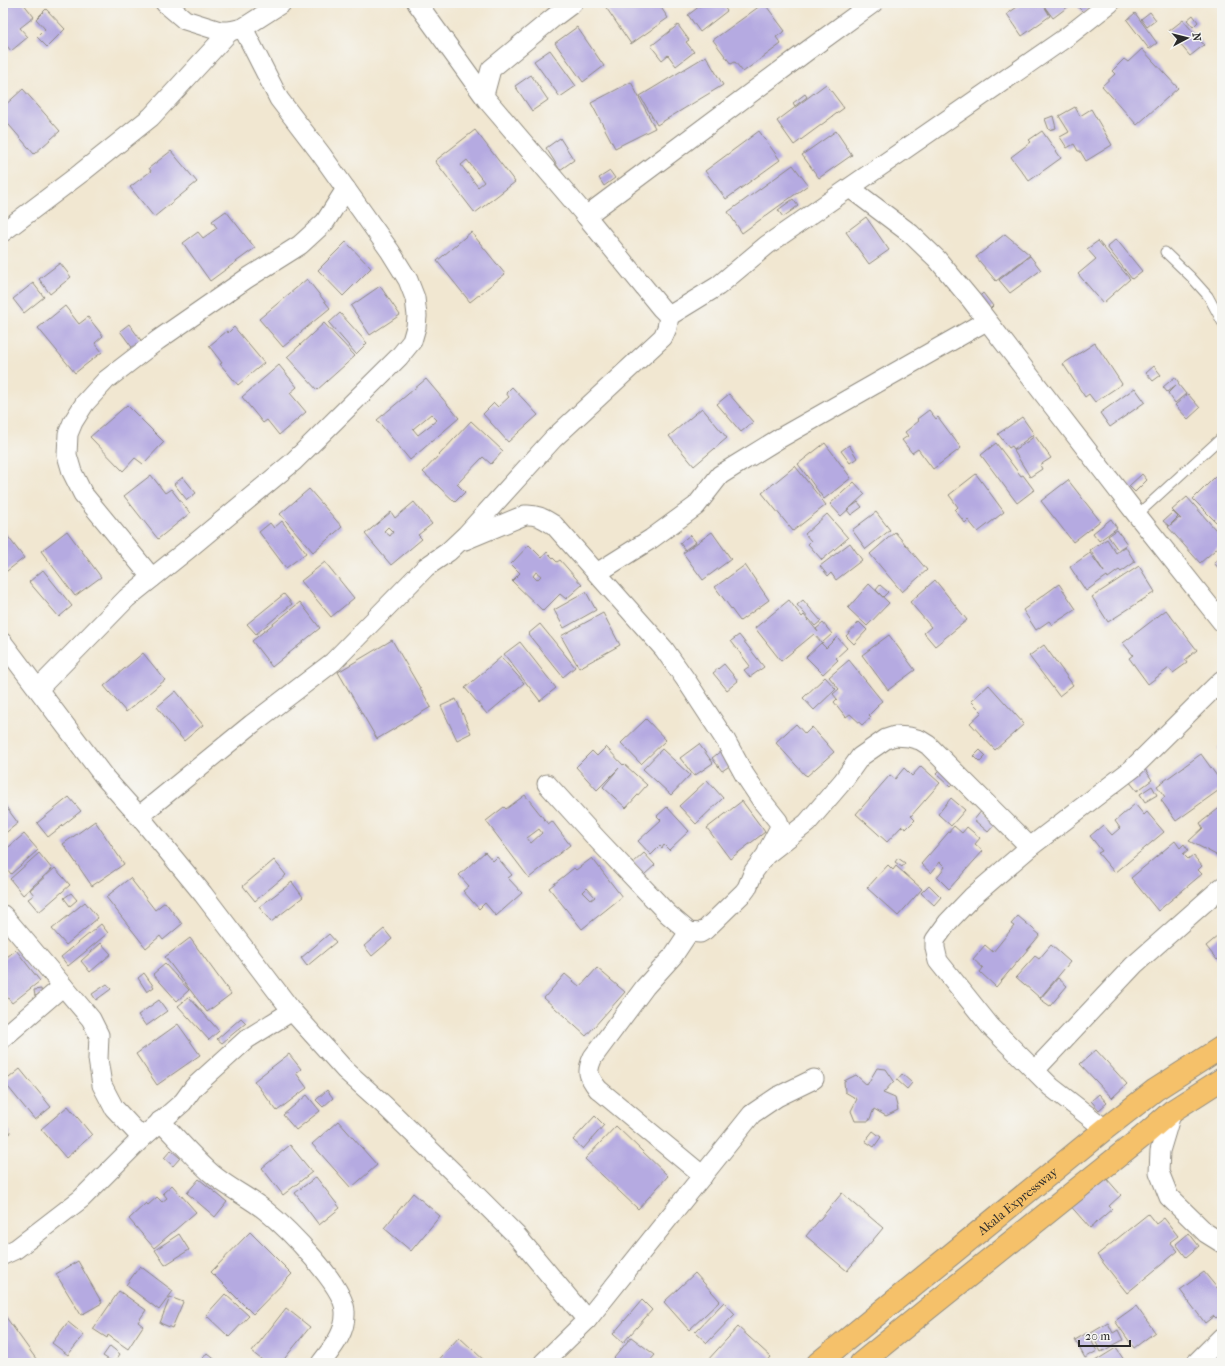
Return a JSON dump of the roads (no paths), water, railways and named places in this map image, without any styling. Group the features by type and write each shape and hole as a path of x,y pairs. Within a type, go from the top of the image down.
{"main road":[{"name":"Akala Expressway","path":"818,1363 1154,1090 1222,1047"},
{"path":"861,1363 1142,1137 1172,1111 1222,1079"},
{"path":"1154,1090 1172,1111"}],"street":[{"path":"165,3 185,20 220,31 236,30"},
{"path":"3,232 81,173 151,117 236,30 282,3"},
{"path":"417,3 484,95 669,316"},
{"path":"484,95 491,69 573,3"},
{"path":"586,216 873,3"},
{"path":"139,816 252,724 333,662 426,567 448,552 466,535 553,439 663,338 667,328 669,316 718,286 767,245 1068,36 1110,3"},
{"path":"38,689 127,598 293,462 399,357 412,341 417,316 415,298 408,280 390,251 346,189 279,99 236,30"},
{"path":"464,68 491,69"},
{"path":"850,188 911,234 937,259 1222,622"},
{"path":"152,578 83,494 72,472 67,455 68,434 73,422 85,403 106,380 158,340 233,288 300,245 325,222 346,189"},
{"path":"597,572 651,539 696,506 720,475 780,438 986,321"},
{"path":"456,543 525,515 534,514 554,525 664,649 717,728 762,801 778,820 780,827 766,855 754,871 748,888 705,930 700,933 689,932 668,914 547,784"},
{"path":"3,643 105,778 139,816 203,894 292,1011 345,1070 384,1105 517,1236 587,1320"},
{"path":"1105,1129 1051,1086 990,1026 938,961 934,948 935,940 948,922 972,896 1030,847 1132,769 1222,680"},
{"path":"766,855 807,823 844,782 860,757 886,739 896,736 910,737 928,744 1030,847"},
{"path":"1035,1070 1134,965 1222,887"},
{"path":"3,916 92,1019 99,1035 98,1059 102,1085 114,1108 142,1138"},
{"path":"689,932 673,956 645,987 592,1057 589,1067 589,1074 598,1088 703,1176"},
{"path":"3,1038 63,986"},
{"path":"3,1255 16,1249 81,1199 142,1138 183,1102 194,1087 246,1039 292,1011"},
{"path":"543,1363 587,1320 752,1114 777,1097 814,1079"},
{"path":"1172,1111 1160,1151 1159,1172 1169,1197 1206,1233 1222,1243"},
{"path":"160,1121 211,1173 224,1184 265,1210 290,1232 318,1263 341,1297 345,1310 345,1325 339,1340 321,1363"},
{"path":"1196,1363 1222,1337"}],"lane":[{"path":"1165,252 1208,296 1222,322"},
{"path":"1137,515 1222,437"}]}
